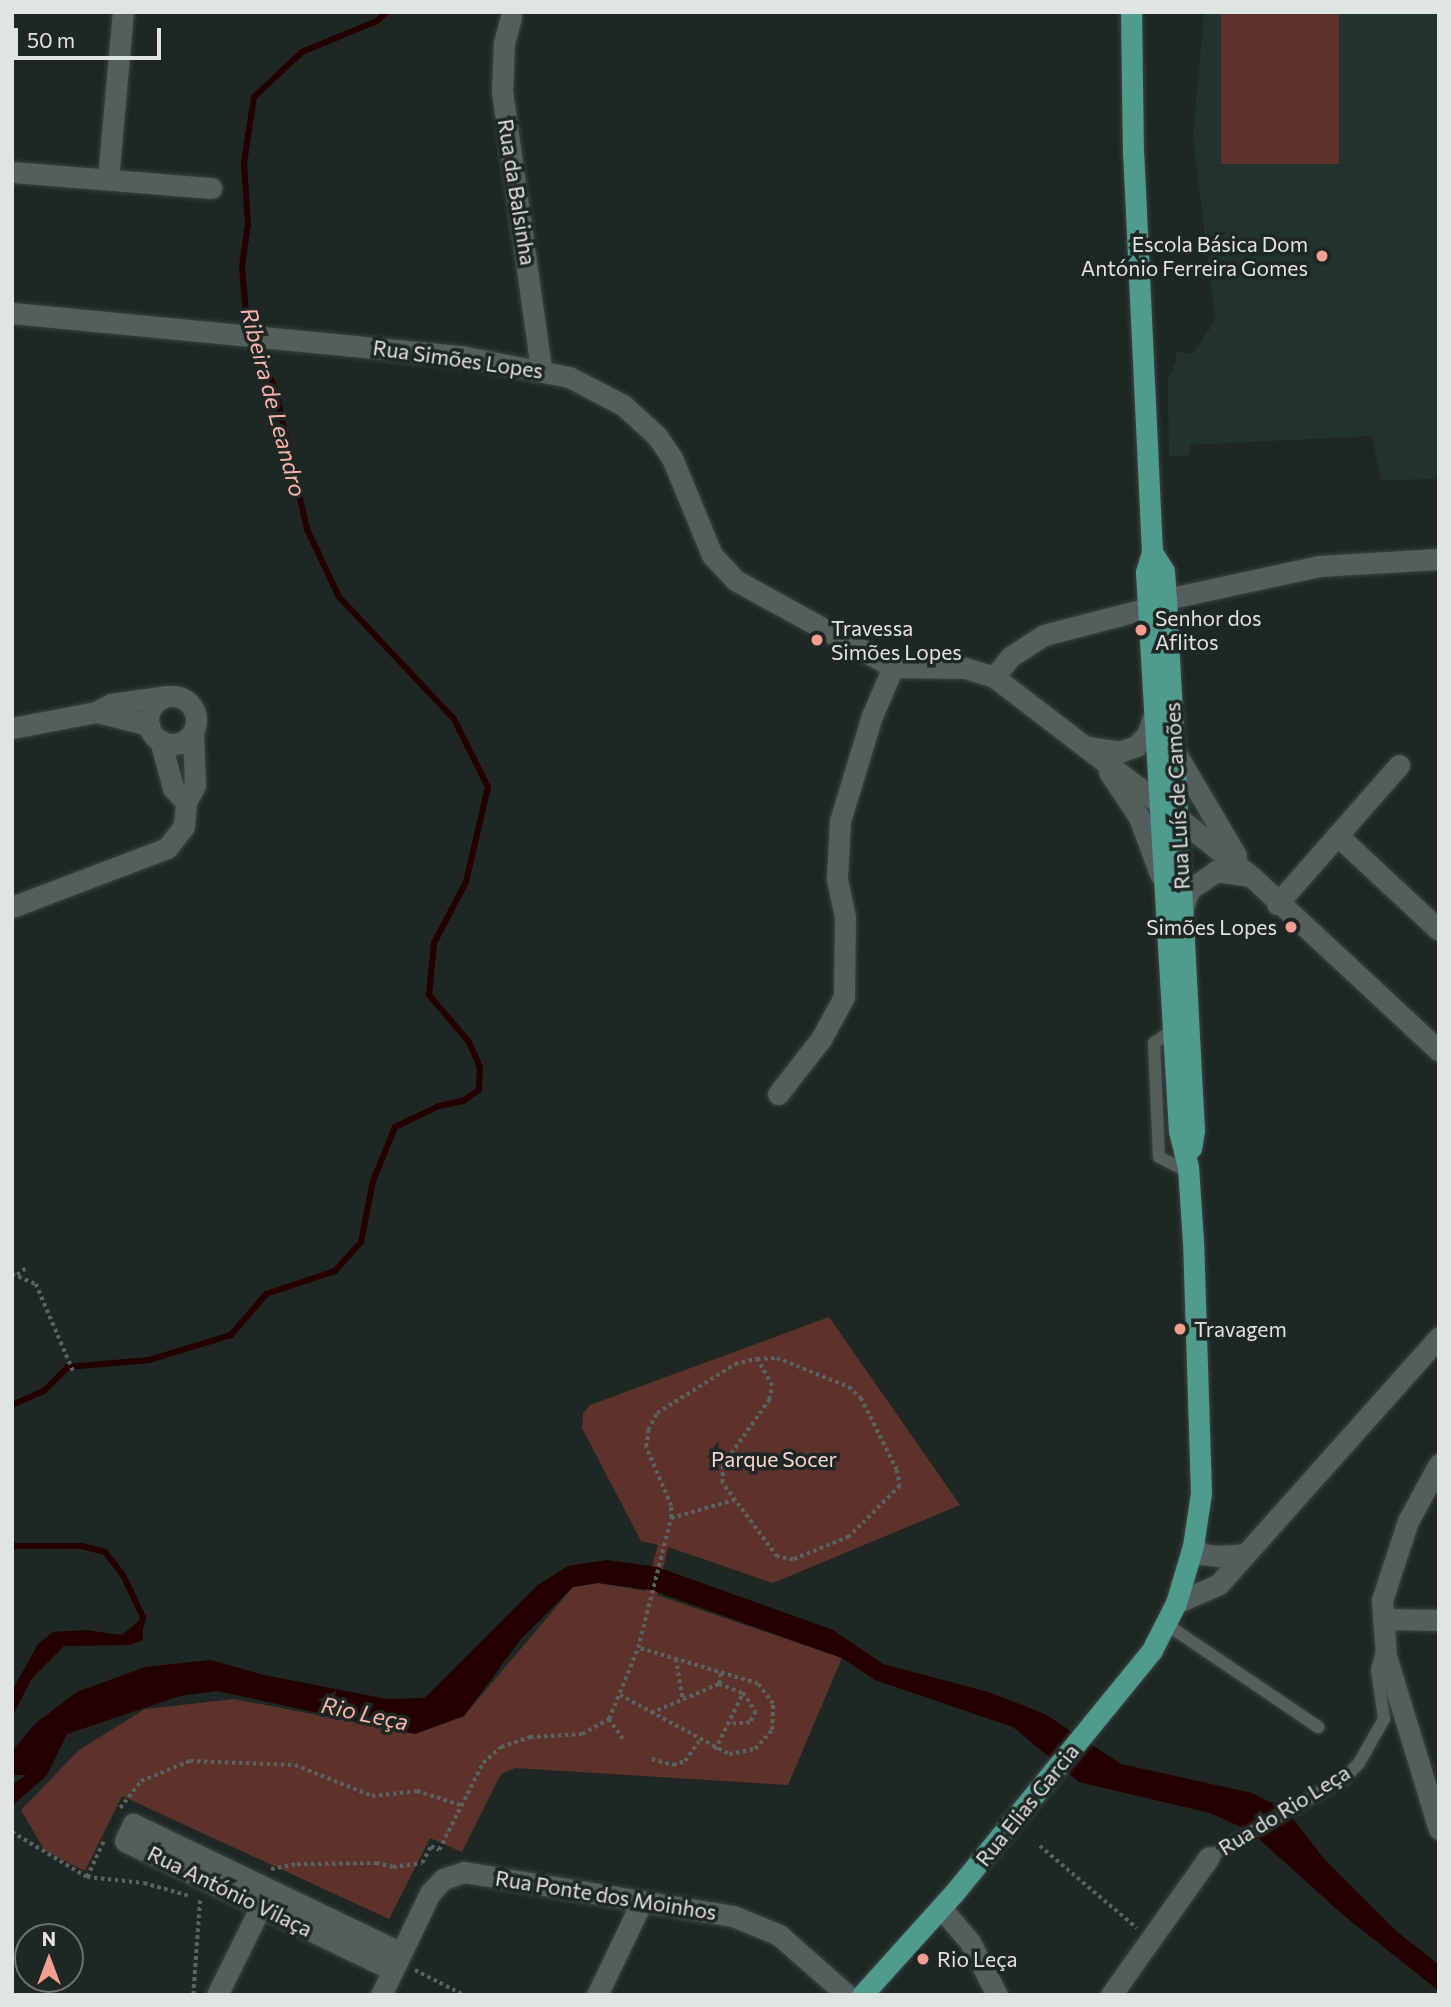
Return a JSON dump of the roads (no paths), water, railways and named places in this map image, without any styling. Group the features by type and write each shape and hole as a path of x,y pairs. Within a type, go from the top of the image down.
{"main road":[{"name":"Rua Luís de Camões","path":"1131,12 1131,116 1152,552 1146,572 1154,715 1163,793 1175,827 1183,908 1194,1130 1188,1170"},
{"name":"Rua Luís de Camões","path":"1149,606 1175,752 1163,793 1175,827 1164,891 1180,1131 1188,1170 1202,1426 1201,1493 1194,1546 1186,1571"},
{"name":"Rua Elias Garcia","path":"862,1995 941,1908 1098,1720 1152,1650 1176,1603 1186,1571"}],"street":[{"path":"108,179 123,12"},
{"name":"Rua da Balsinha","path":"511,17 503,43 502,91 541,368"},
{"path":"12,172 211,188"},
{"name":"Rua Simões Lopes","path":"12,313 240,333 541,368 623,405 657,436 672,458 720,568 893,667 965,668 993,677 1087,747 1163,793 1175,827 1252,877"},
{"path":"993,677 1010,657 1044,635 1149,606 1319,566 1439,559"},
{"path":"1149,606 1158,625 1163,793"},
{"path":"778,1094 821,1040 844,997 845,917 837,878 840,821 873,716 893,667"},
{"path":"167,696 150,710 173,788 186,802"},
{"path":"12,728 97,712 111,704 167,696 189,702 196,717 192,732 195,785 186,802 184,826 167,848 12,907"},
{"path":"97,712 155,732 174,743 192,732"},
{"name":"Rua Simões Lopes","path":"1087,747 1119,752 1136,746 1147,736 1154,715"},
{"name":"Rua Simões Lopes","path":"1087,747 1139,817 1164,891"},
{"name":"Rua Simões Lopes","path":"1175,752 1202,803 1252,877 1277,904 1439,1051"},
{"path":"1277,904 1399,765"},
{"path":"1175,827 1183,1052 1194,1130"},
{"path":"1337,835 1439,930"},
{"path":"1183,908 1189,890 1216,871 1252,877"},
{"path":"1176,1603 1219,1584 1439,1337"},
{"path":"1439,1464 1391,1564 1382,1600 1384,1643 1439,1829"},
{"path":"1194,1546 1202,1554 1245,1554"},
{"path":"1383,1619 1439,1620"},
{"name":"Rua António Vilaça","path":"133,1824 247,1879 397,1962 261,1906 125,1841 133,1824"},
{"name":"Rua do Rio Leça","path":"1111,1995 1209,1857"},
{"name":"Rua Ponte dos Moinhos","path":"381,1995 430,1893 443,1879 464,1872 733,1916 779,1936 847,1995"},
{"path":"597,1995 642,1900"},
{"path":"217,1995 261,1906"},
{"path":"941,1908 970,1942 996,1995"}],"lane":[{"path":"1166,1624 1318,1727"},
{"name":"Rua do Rio Leça","path":"1209,1857 1323,1790 1359,1763 1384,1719 1377,1670 1384,1643"}],"water":[{"path":"607,1560 657,1567 833,1630 883,1664 988,1692 1045,1714 1121,1764 1252,1793 1287,1811 1325,1860 1395,1930 1439,1965 1439,1991 1342,1914 1250,1831 1210,1813 1079,1782 1013,1727 875,1680 842,1658 651,1590 598,1583 573,1587 520,1640 464,1716 415,1734 217,1691 180,1696 67,1734 47,1775 12,1806 12,1785 26,1775 12,1775 12,1751 36,1723 77,1692 145,1667 211,1660 264,1675 387,1699 425,1698 538,1585 568,1566"},
{"path":"143,1617 143,1640 130,1645 64,1646 32,1678 12,1717 12,1691 38,1644 53,1632 85,1630 122,1635"}],"waterway":[{"name":"Ribeira de Leandro","path":"253,331 246,313 242,267 248,224 244,163 254,97 302,52 377,21 387,12"},
{"name":"Ribeira de Leandro","path":"12,1405 44,1391 68,1367 149,1360 231,1335 266,1294 335,1271 361,1242 373,1181 395,1127 439,1106 463,1101 479,1090 480,1067 469,1042 429,995 434,943 466,882 488,787 454,719 339,597 307,529 276,392 256,341"},
{"name":"Ribeira de Leandro","path":"12,1546 82,1546 105,1552 123,1575 143,1617 139,1633"}],"place":[{"name":"Escola Básica Dom António Ferreira Gomes","path":"1322,256"},
{"name":"Senhor dos Aflitos","path":"1141,630"},
{"name":"Travessa Simões Lopes","path":"817,640"},
{"name":"Simões Lopes","path":"1291,927"},
{"name":"Travagem","path":"1180,1329"},
{"name":"Rio Leça","path":"923,1959"}],"park label":[{"name":"Parque Socer","path":"774,1459"}]}
